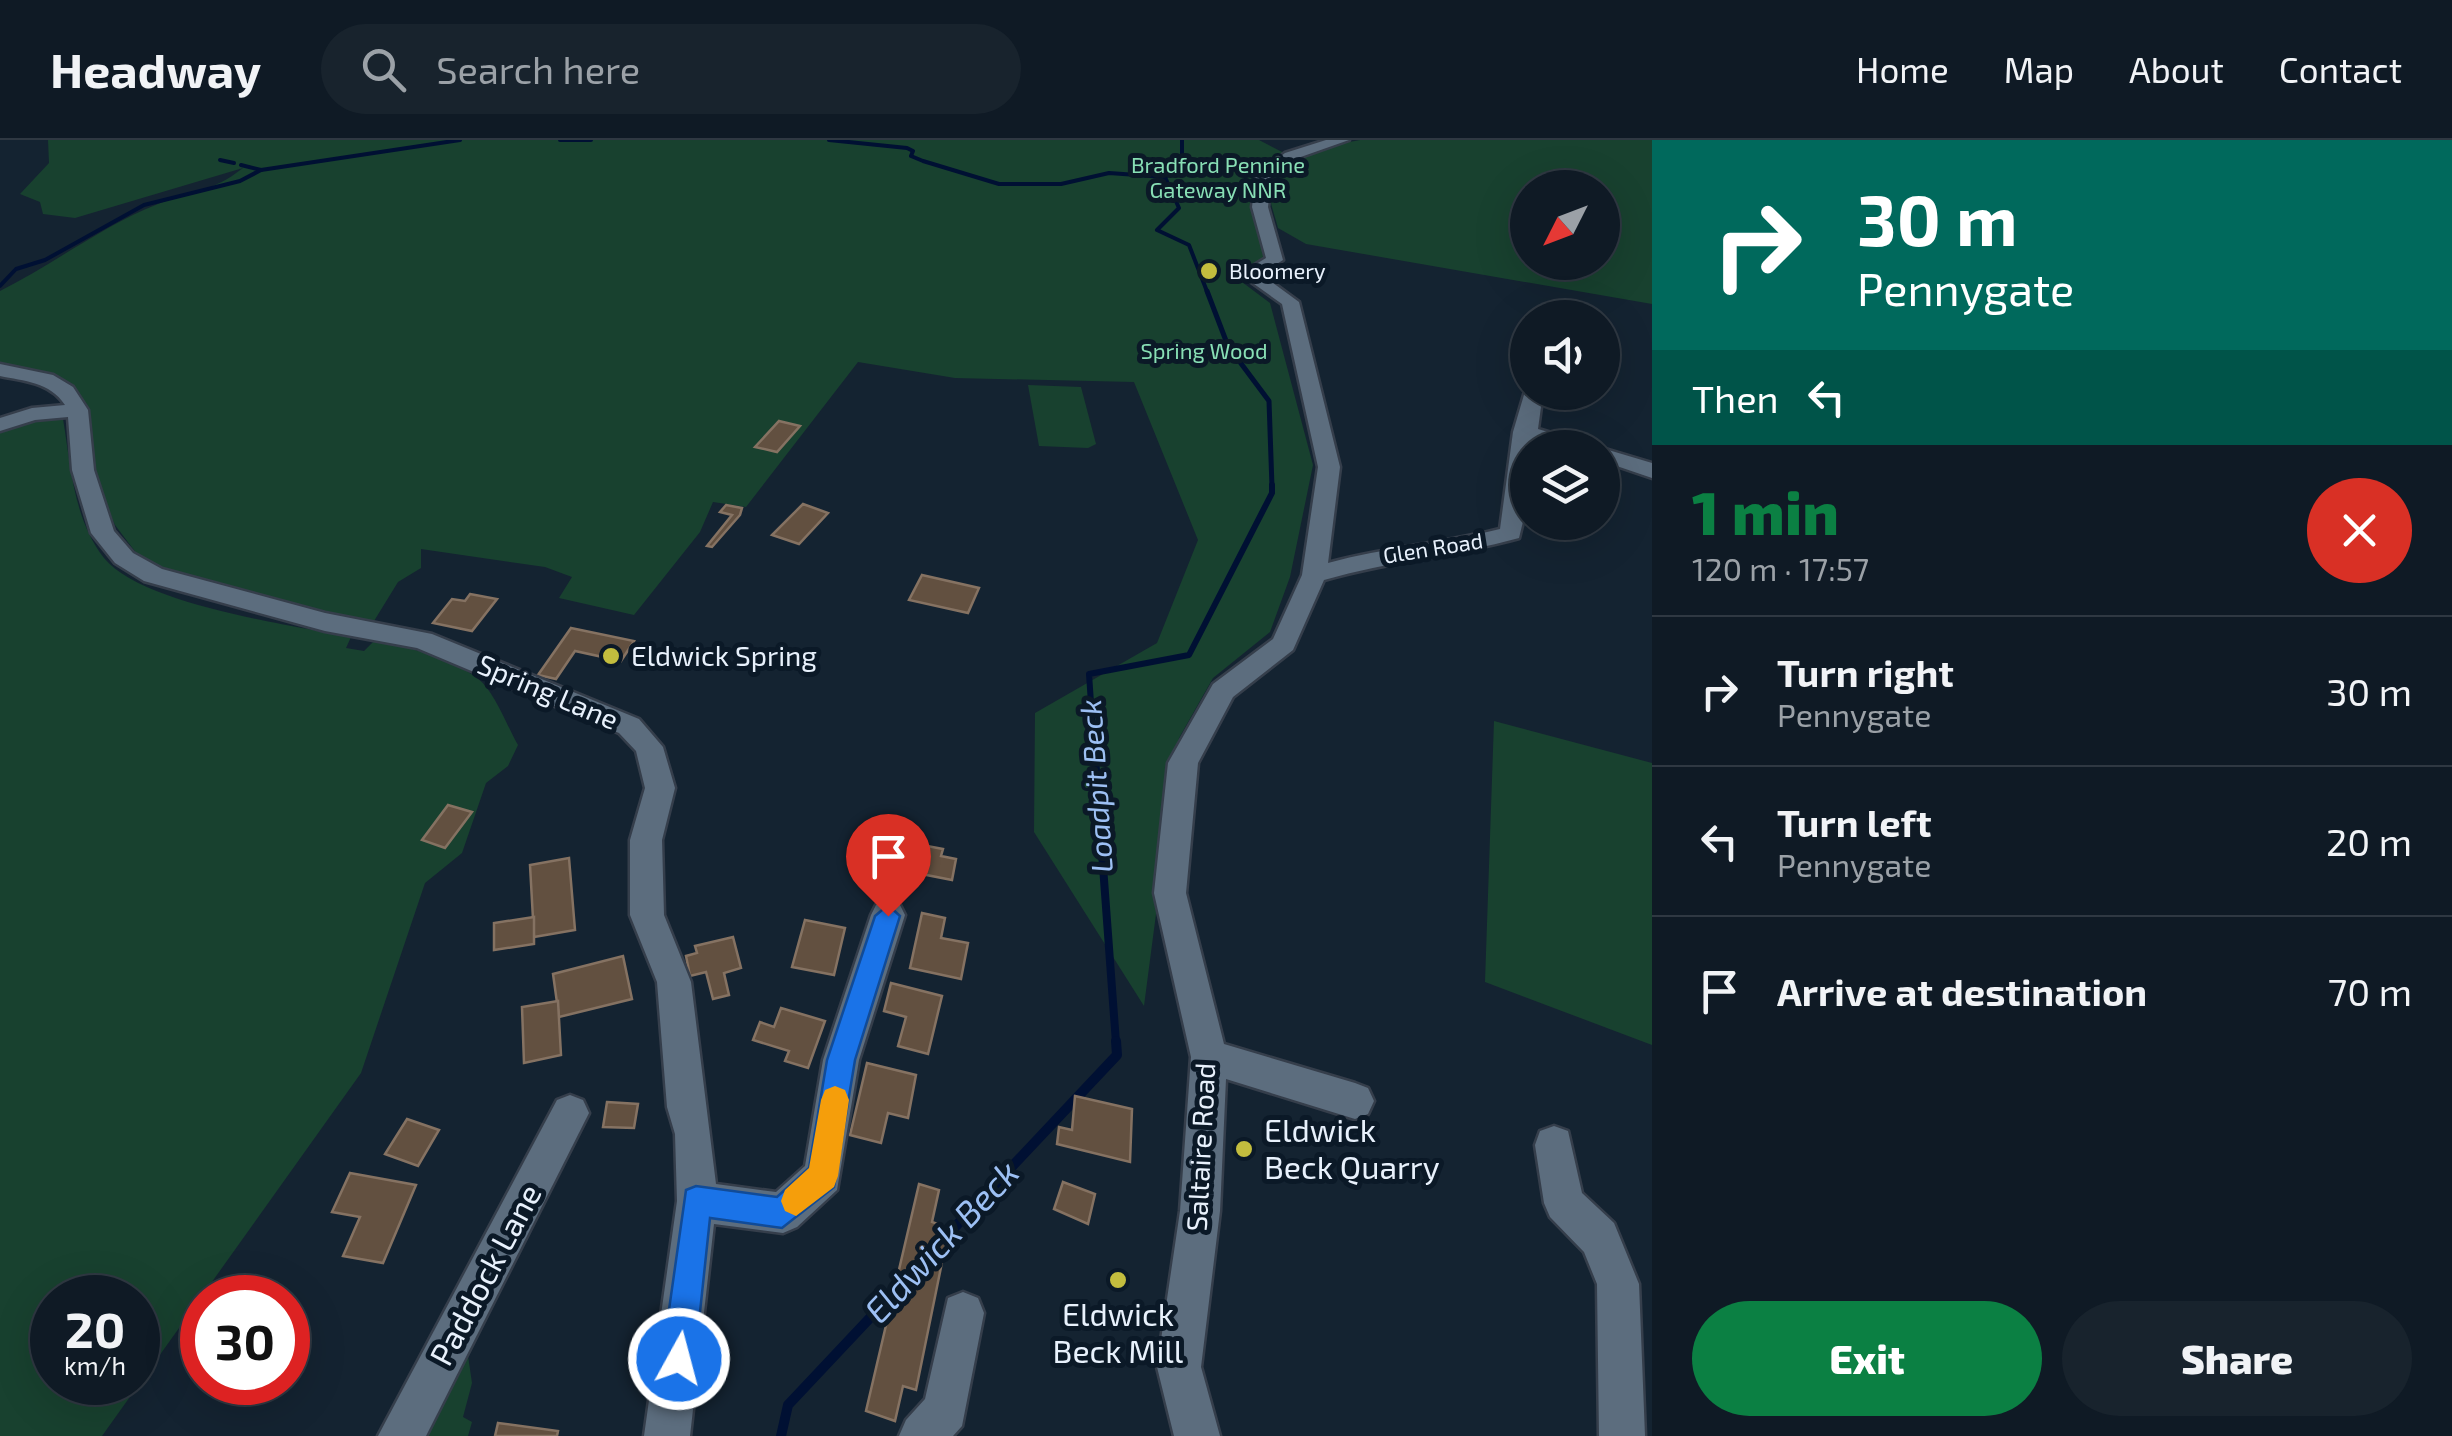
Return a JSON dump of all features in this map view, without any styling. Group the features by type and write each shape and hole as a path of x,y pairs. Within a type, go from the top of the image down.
{"street":[{"name":"Saltaire Road","path":"1196,1436 1180,1367 1200,1211 1209,1057 1170,894 1183,763 1223,691 1284,644 1314,574 1329,467 1290,302 1249,274 1274,260 1256,198 1257,184 1270,167 1290,154 1342,140"},
{"path":"0,370 46,380 66,391 78,410 32,414 0,425"},
{"name":"Spring Lane","path":"78,410 83,470 102,532 124,558 152,575 325,622 422,640 629,726 649,747 660,788 646,840 647,915 674,982 686,1107 694,1134 696,1201 667,1436"},
{"path":"1620,459 1652,471"},
{"name":"Glen Road","path":"1314,574 1376,557 1452,549 1510,534"},
{"path":"696,1201 782,1213 823,1176 841,1060 888,916"},
{"path":"1209,1057 1355,1101"},
{"name":"Paddock Lane","path":"401,1436 570,1113"},
{"path":"1554,1145 1564,1203 1600,1238 1618,1284 1622,1436"},
{"path":"922,1436 946,1410 963,1313"}],"green space":[{"path":"48,140 1259,140 1284,153 1262,173 1253,189 1269,256 1254,269 1244,269 1242,282 1270,303 1313,465 1290,577 1270,632 1213,678 1179,738 1144,1006 1034,832 1035,713 1157,643 1198,540 1134,382 955,378 858,362 746,507 713,502 700,532 634,615 559,598 572,577 545,567 421,549 421,568 398,582 374,621 302,610 143,562 115,525 98,487 90,455 87,404 64,381 0,365 0,291 117,223 158,204 211,187 243,168 75,218 43,214 40,202 20,194 49,163"},
{"path":"1360,140 1652,140 1652,304 1514,280 1620,280 1620,170 1510,170 1510,279 1306,244 1278,228 1269,189 1272,176 1290,158"},
{"path":"1028,385 1081,387 1096,444 1088,448 1039,446"},
{"path":"63,419 75,491 86,526 104,558 123,574 150,588 220,611 351,637 346,648 364,651 374,641 442,659 483,684 518,745 508,766 486,783 462,853 425,883 361,1073 217,1275 180,1275 180,1327 160,1355 160,1275 30,1275 30,1405 124,1405 102,1436 0,1436 0,430 23,421"},
{"path":"1494,721 1652,763 1652,1045 1485,982"},
{"path":"466,1342 472,1383 463,1417 472,1422 468,1436 418,1436"}],"building":[{"path":"779,421 800,426 777,452 755,447"},
{"path":"803,504 828,513 799,544 772,535"},
{"path":"726,505 742,508 740,515 712,547 707,546 732,515 720,512"},
{"path":"922,575 979,588 968,613 909,600"},
{"path":"470,594 497,599 472,631 433,623 452,599 465,601"},
{"name":"Eldwick Spring","path":"571,628 634,641 621,661 575,651 556,679 538,675"},
{"path":"448,805 472,812 445,848 422,840"},
{"path":"890,839 943,849 941,856 956,859 952,880 911,872 908,882 881,876"},
{"path":"569,858 575,930 534,937 530,865"},
{"path":"922,913 945,918 941,938 968,943 961,979 910,968"},
{"path":"534,917 534,944 494,950 494,923"},
{"path":"805,920 845,928 834,975 792,967"},
{"path":"733,937 741,968 724,973 729,995 713,999 706,972 690,976 686,956 697,953 695,946"},
{"path":"623,956 632,999 559,1017 553,974"},
{"path":"891,983 942,996 928,1054 898,1046 906,1017 884,1011"},
{"path":"558,1001 561,1055 524,1063 522,1007"},
{"path":"781,1008 825,1021 808,1068 785,1061 789,1051 753,1040 760,1022 774,1027"},
{"path":"867,1063 916,1075 908,1118 888,1113 881,1143 850,1135"},
{"path":"1075,1096 1132,1109 1130,1162 1057,1144 1059,1127 1072,1130"},
{"path":"607,1102 638,1104 634,1128 603,1127"},
{"path":"407,1119 439,1130 418,1166 385,1154"},
{"path":"350,1173 416,1185 383,1263 343,1256 360,1217 332,1212"},
{"path":"1063,1182 1095,1194 1088,1224 1054,1209"},
{"path":"919,1184 939,1190 932,1222 949,1228 916,1390 903,1386 895,1421 866,1411"},
{"path":"498,1423 558,1431 557,1436 495,1436"}],"waterway":[{"path":"261,170 460,140"},
{"path":"560,140 591,140"},
{"path":"829,140 907,148 913,151 911,156 923,161 999,184 1061,184 1109,173 1165,177"},
{"name":"Loadpit Beck","path":"1165,177 1182,166 1182,140"},
{"path":"220,160 234,163"},
{"path":"241,165 261,170"},
{"path":"0,286 16,269 45,260 144,205 240,181 261,170"},
{"name":"Loadpit Beck","path":"1165,177 1179,208 1157,230 1189,245 1208,294"},
{"name":"Loadpit Beck","path":"1207,291 1228,346 1269,401 1272,487"},
{"name":"Loadpit Beck","path":"1093,732 1089,674 1189,655 1272,487"},
{"name":"Loadpit Beck","path":"1093,730 1116,1043"},
{"name":"Eldwick Beck","path":"940,1243 1117,1055 1116,1041"},
{"name":"Eldwick Beck","path":"781,1436 788,1405 900,1286"}],"slow traffic":[{"path":"796,1201 823,1176 835,1100"}],"place":[{"name":"Bloomery","path":"1209,271"},
{"name":"Eldwick Spring","path":"611,656"},
{"name":"Eldwick Beck Quarry","path":"1244,1149"},
{"name":"Eldwick Beck Mill","path":"1118,1280"}],"route":[{"path":"679,1359 696,1201 782,1213 823,1176 841,1060 888,916"}],"park label":[{"name":"Bradford Pennine Gateway NNR","path":"1218,178"},
{"name":"Spring Wood","path":"1204,351"}]}
